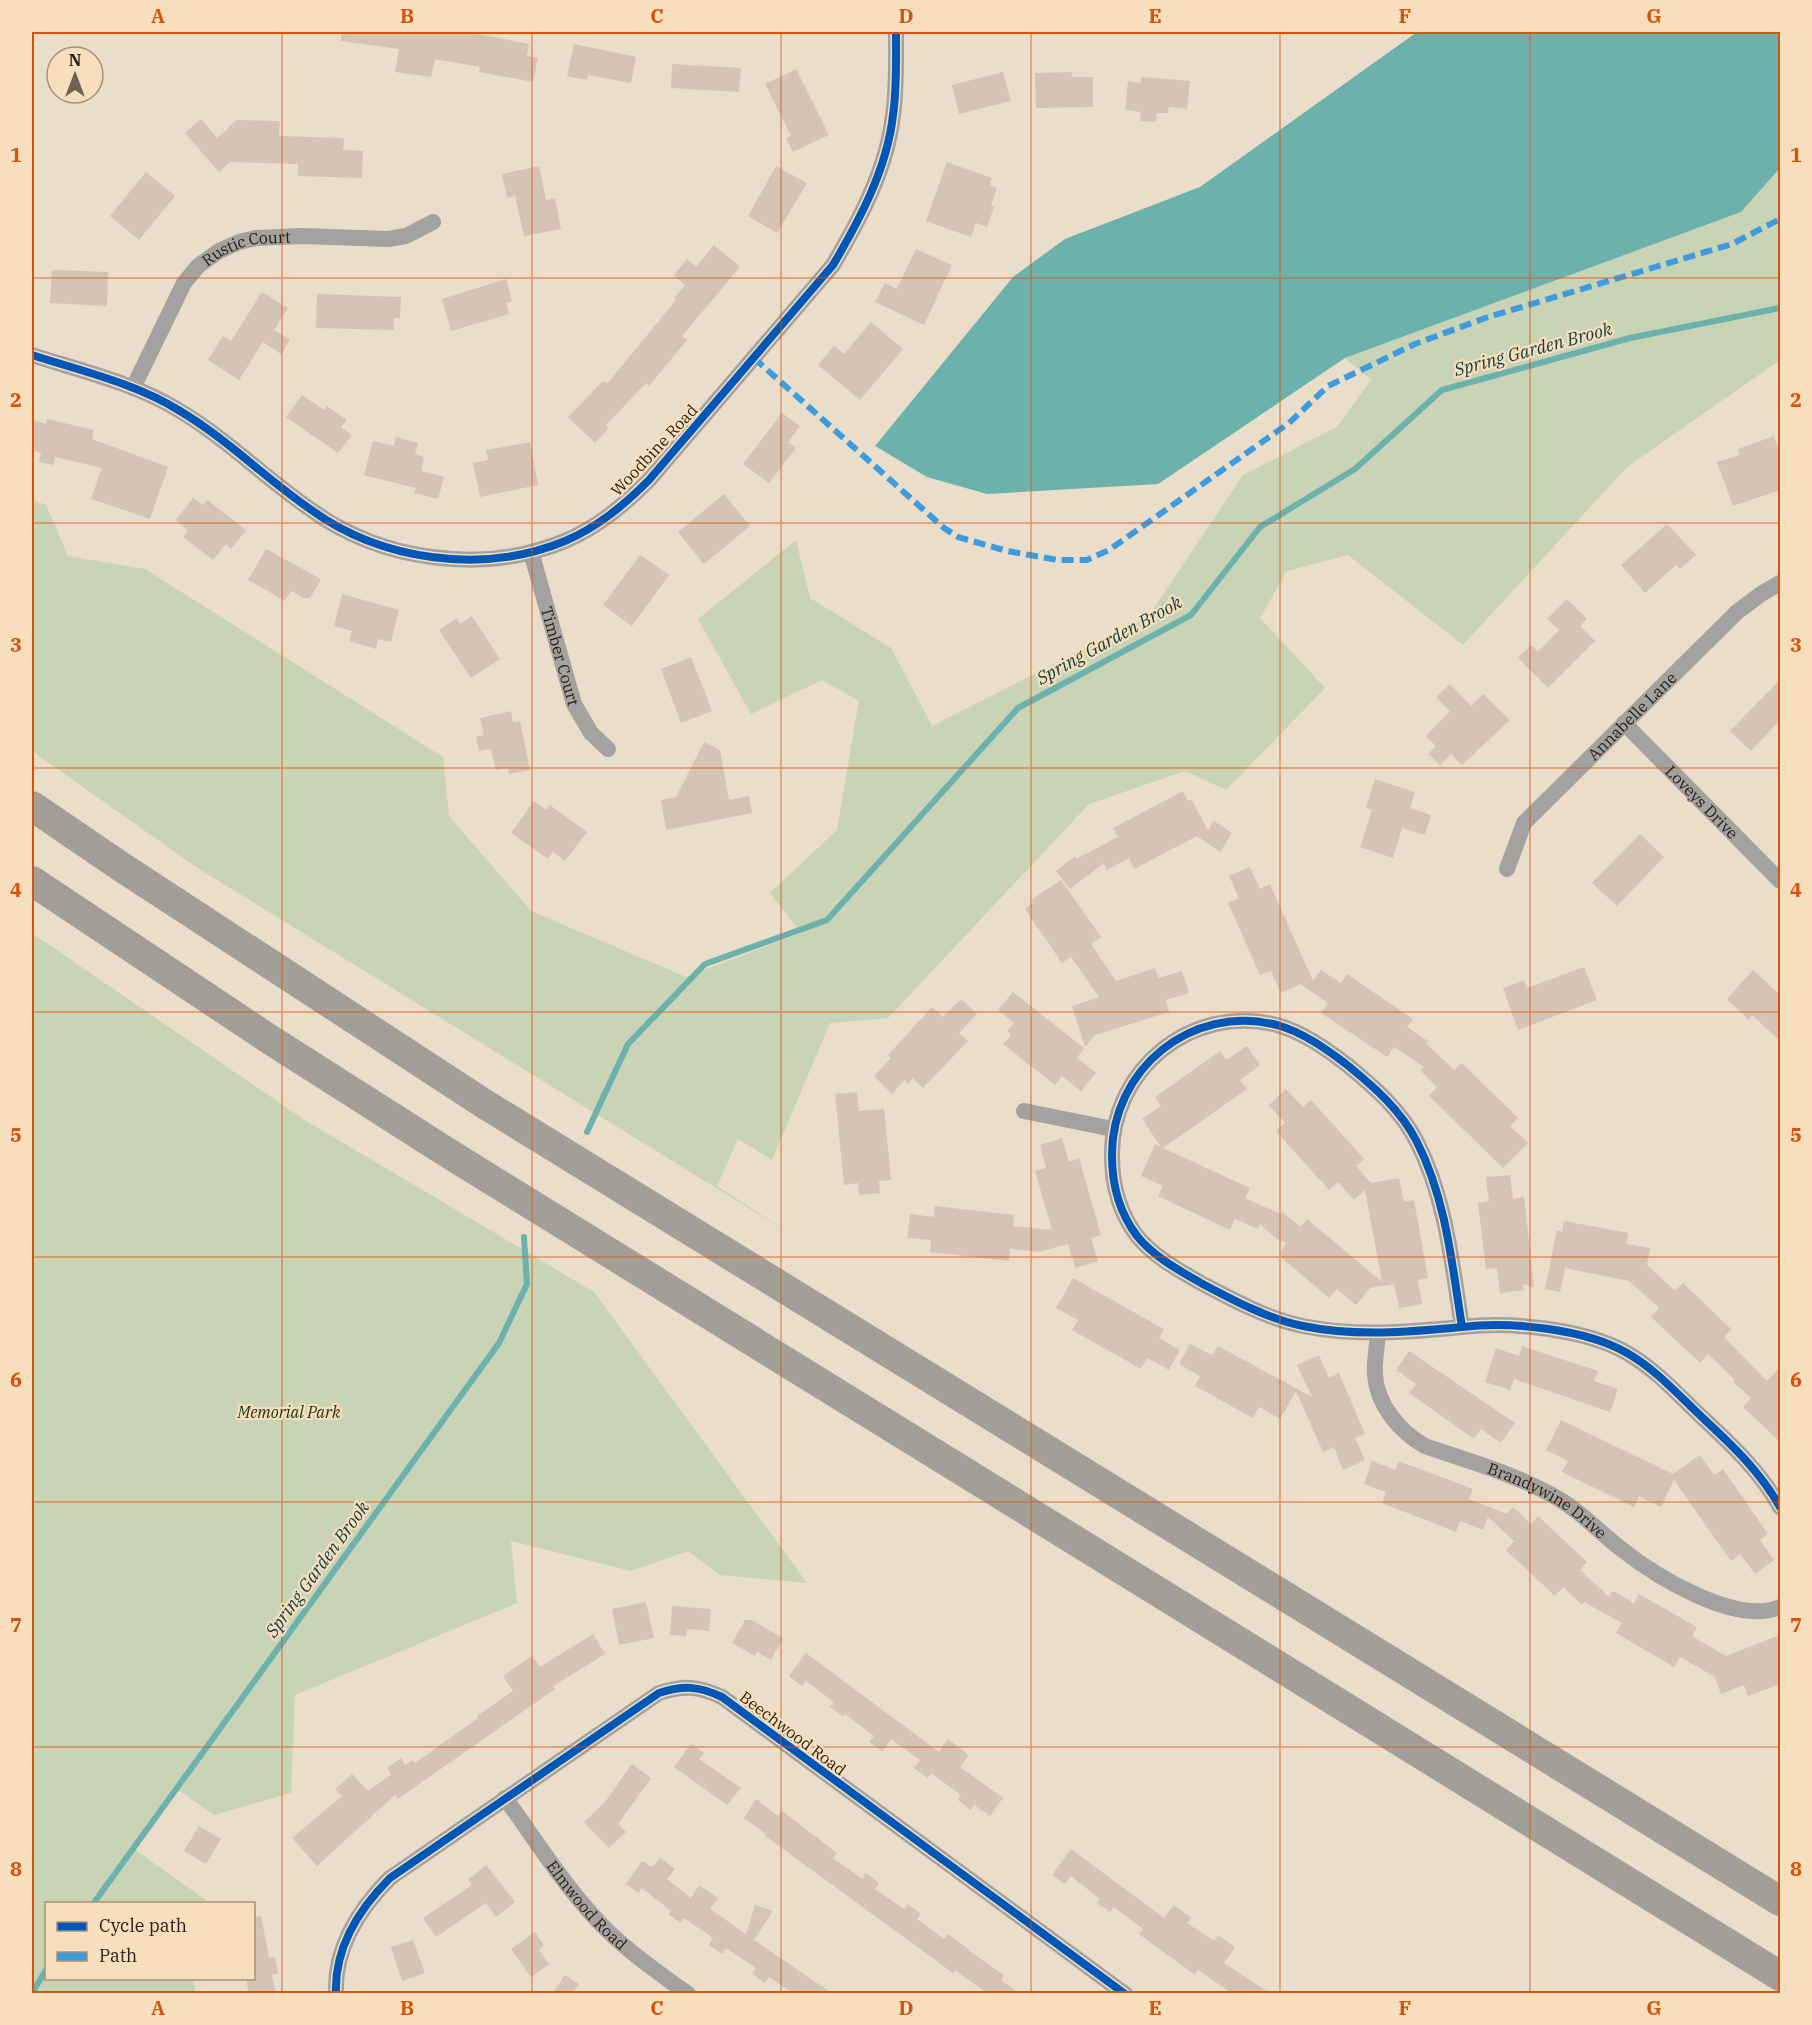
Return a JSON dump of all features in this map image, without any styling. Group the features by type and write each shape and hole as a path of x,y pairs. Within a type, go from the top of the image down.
{"highway":[{"path":"32,806 120,866 483,1102 1780,1901"},
{"path":"32,881 266,1037 448,1153 1780,1976"}],"street":[{"name":"Woodbine Road","path":"32,355 133,388 178,410 218,436 310,510 340,528 372,542 436,558 476,560 531,552 575,536 596,525 624,505 649,480 833,265 855,228 873,188 887,147 893,117 896,32"},
{"name":"Rustic Court","path":"133,388 184,283 198,266 219,250 256,238 302,236 388,239 406,236 433,222"},
{"name":"Timber Court","path":"531,552 573,704 591,734 608,749"},
{"name":"Annabelle Lane","path":"1507,869 1524,823 1737,612 1780,582"},
{"name":"Loveys Drive","path":"1624,723 1780,881"},
{"path":"1462,1327 1446,1228 1427,1163 1416,1139 1399,1114 1368,1083 1331,1053 1301,1035 1277,1025 1246,1021 1224,1022 1199,1028 1176,1039 1155,1055 1137,1075 1119,1106 1113,1129 1112,1173 1117,1198 1126,1218 1153,1252 1186,1274 1228,1297 1268,1315 1301,1326 1335,1332 1378,1333 1516,1325 1555,1330 1589,1338 1626,1352 1651,1370 1737,1449 1753,1467 1780,1507"},
{"path":"1024,1112 1113,1129"},
{"name":"Brandywine Drive","path":"1378,1333 1375,1375 1378,1392 1395,1420 1415,1440 1425,1446 1518,1478 1553,1495 1580,1512 1620,1548 1648,1569 1710,1602 1735,1610 1760,1612 1780,1607"},
{"name":"Beechwood Road","path":"336,1994 345,1942 356,1918 371,1897 390,1878 659,1693 676,1688 693,1687 722,1697 1125,1994"},
{"name":"Elmwood Road","path":"505,1798 582,1902 611,1935 688,1994"}],"green space":[{"path":"1780,168 1780,360 1627,467 1463,645 1348,555 1287,571 1260,618 1325,688 1226,790 1185,771 1089,804 888,1018 830,1023 772,1160 738,1139 717,1186 786,1231 196,867 32,751 32,500 46,505 68,556 145,569 443,757 449,816 531,911 686,977 801,933 770,893 837,830 859,701 822,680 751,714 698,619 796,540 810,598 891,648 932,726 1148,617 1243,475 1337,427 1371,380 1345,358 1741,212"},
{"name":"Memorial Park","path":"32,933 303,1119 594,1292 807,1583 720,1575 688,1551 631,1571 511,1541 517,1603 295,1695 291,1793 214,1815 177,1789 134,1849 209,1902 45,1902 45,1980 193,1980 196,1993 32,1993"}],"water":[{"path":"1417,32 1780,32 1780,168 1741,212 1345,358 1158,484 987,494 927,477 875,446 1013,277 1065,239 1200,187"}],"building":[{"path":"341,32 467,32 529,44 527,56 538,58 533,82 479,72 480,67 435,59 431,77 395,72 399,49 341,41"},
{"path":"574,44 636,57 631,83 588,75 587,80 567,76"},
{"path":"672,64 741,68 739,92 671,88"},
{"path":"796,69 829,135 793,152 786,138 791,136 765,84"},
{"path":"1003,72 1011,101 959,114 952,85"},
{"path":"1072,72 1072,77 1093,77 1093,107 1036,108 1035,73"},
{"path":"1141,77 1190,81 1187,109 1169,107 1168,113 1157,113 1156,122 1140,121 1141,112 1125,110 1128,81 1141,83"},
{"path":"201,119 217,138 237,120 280,121 279,136 344,138 343,150 363,151 362,178 298,176 298,164 230,162 219,172 185,133"},
{"path":"947,162 992,178 990,185 997,188 991,205 994,207 987,227 976,223 971,237 926,221"},
{"path":"539,166 546,200 555,198 561,229 524,236 515,196 507,198 502,174"},
{"path":"776,166 807,183 777,233 748,216"},
{"path":"146,172 175,196 139,240 110,216"},
{"path":"714,245 740,267 682,336 687,340 649,386 646,383 606,425 609,428 595,443 568,417 603,381 607,384 676,300 674,298 685,285 674,275 687,259 696,267"},
{"path":"916,249 952,265 924,325 875,302 885,283 897,289"},
{"path":"52,270 108,272 107,306 50,303"},
{"path":"506,279 512,301 506,303 509,314 451,331 442,299"},
{"path":"262,292 288,308 274,330 290,340 281,354 263,342 239,380 208,360 223,336 231,341"},
{"path":"317,294 401,297 400,318 394,318 394,330 316,328"},
{"path":"871,322 903,349 860,400 818,365 834,346 844,354"},
{"path":"302,395 324,410 327,406 347,420 341,427 352,435 338,453 286,417"},
{"path":"782,413 800,426 788,442 796,448 769,483 743,464"},
{"path":"47,419 94,430 92,439 168,467 150,519 91,499 102,468 55,457 53,465 39,462 41,453 32,450 32,420 46,424"},
{"path":"1774,436 1777,446 1780,445 1780,490 1733,506 1717,462 1740,455 1738,449"},
{"path":"396,437 418,443 415,454 424,457 421,471 444,477 438,499 414,493 416,488 364,475 373,441 394,446"},
{"path":"530,442 538,485 480,497 473,463 488,460 486,450"},
{"path":"724,494 750,526 704,564 678,532"},
{"path":"193,498 203,505 207,500 246,530 231,549 226,544 213,560 183,537 188,531 176,520"},
{"path":"1667,524 1696,555 1680,569 1676,565 1645,593 1621,565"},
{"path":"266,549 321,579 310,598 304,598 291,591 285,601 248,580"},
{"path":"640,555 669,575 632,626 603,605"},
{"path":"342,594 399,610 391,642 378,639 376,649 349,641 352,631 334,626"},
{"path":"1567,599 1587,619 1580,626 1595,641 1548,688 1518,658 1531,645 1538,652 1559,630 1547,619"},
{"path":"472,616 500,659 471,678 439,630 457,618 460,624"},
{"path":"691,657 712,711 681,723 661,669"},
{"path":"1780,680 1780,720 1751,751 1730,731"},
{"path":"1450,684 1471,706 1483,694 1510,720 1462,765 1451,754 1440,765 1428,754 1436,746 1426,736 1450,711 1436,697"},
{"path":"511,711 513,722 520,721 530,770 509,774 508,768 496,770 491,749 479,751 476,737 484,735 480,718"},
{"path":"704,742 720,750 729,800 749,796 752,813 666,830 661,800 676,797"},
{"path":"1375,779 1415,792 1410,808 1431,815 1425,835 1402,828 1393,858 1360,847 1372,810 1366,808"},
{"path":"1183,791 1188,801 1191,799 1208,830 1214,821 1232,833 1220,852 1197,836 1134,869 1129,858 1107,870 1104,863 1070,889 1056,871 1075,856 1076,859 1118,837 1113,828"},
{"path":"534,801 546,810 550,805 587,832 565,861 553,852 548,859 511,833"},
{"path":"1640,834 1664,857 1617,906 1592,883"},
{"path":"1250,867 1260,889 1270,884 1313,981 1321,970 1341,983 1347,974 1413,1019 1407,1027 1428,1041 1426,1043 1454,1070 1462,1063 1518,1118 1510,1126 1528,1143 1503,1168 1429,1096 1437,1087 1420,1070 1424,1067 1394,1047 1387,1057 1321,1013 1328,1003 1300,984 1281,993 1271,971 1260,975 1228,903 1239,898 1229,876"},
{"path":"1061,880 1101,937 1091,944 1116,981 1155,968 1158,978 1182,971 1189,993 1166,1000 1169,1012 1095,1035 1085,1047 1072,1006 1099,997 1071,957 1062,963 1025,909 1033,903 1031,900"},
{"path":"1584,967 1597,1000 1518,1030 1503,988 1524,980 1527,988"},
{"path":"1753,970 1780,995 1780,1041 1752,1015 1749,1020 1727,999"},
{"path":"1013,992 1084,1048 1077,1058 1096,1073 1081,1091 1062,1076 1055,1085 1003,1044 1011,1035 1007,1031 1014,1023 998,1010"},
{"path":"961,999 977,1014 959,1033 968,1041 923,1088 913,1078 908,1084 904,1080 892,1094 874,1076 891,1058 888,1055 932,1007 943,1017"},
{"path":"1247,1046 1260,1065 1240,1080 1247,1089 1163,1148 1250,1188 1245,1198 1281,1214 1282,1212 1301,1227 1307,1219 1382,1282 1365,1190 1354,1200 1338,1182 1329,1190 1276,1131 1285,1123 1269,1105 1286,1089 1303,1107 1311,1100 1364,1159 1356,1166 1371,1183 1399,1178 1404,1202 1414,1200 1428,1278 1418,1280 1422,1304 1399,1308 1394,1284 1370,1288 1356,1305 1337,1289 1329,1298 1281,1257 1281,1251 1287,1243 1277,1239 1260,1224 1258,1229 1235,1219 1230,1230 1158,1196 1163,1186 1141,1176 1155,1144 1161,1147 1142,1119 1161,1106 1155,1097 1220,1051 1226,1060"},
{"path":"857,1092 859,1111 884,1109 891,1180 879,1181 880,1193 859,1195 858,1183 844,1185 835,1094"},
{"path":"1062,1138 1069,1162 1079,1158 1101,1235 1091,1238 1098,1261 1075,1268 1068,1244 1039,1252 1010,1249 1009,1261 930,1252 931,1240 907,1238 910,1214 934,1217 935,1206 1014,1215 1013,1226 1052,1230 1035,1171 1046,1168 1040,1145"},
{"path":"1510,1175 1513,1199 1524,1197 1534,1287 1523,1284 1524,1290 1500,1293 1497,1268 1486,1269 1478,1203 1489,1201 1486,1177"},
{"path":"1564,1221 1628,1233 1627,1244 1650,1248 1647,1265 1675,1291 1683,1283 1731,1329 1724,1337 1767,1381 1780,1367 1780,1442 1743,1407 1751,1398 1733,1382 1735,1380 1708,1354 1700,1363 1651,1317 1659,1308 1629,1281 1565,1268 1560,1292 1545,1289 1557,1230 1562,1232"},
{"path":"1073,1278 1164,1329 1159,1338 1180,1350 1169,1370 1147,1358 1141,1369 1072,1330 1078,1320 1056,1308"},
{"path":"1190,1344 1212,1355 1218,1346 1312,1397 1297,1365 1319,1355 1329,1378 1339,1373 1365,1434 1355,1438 1365,1460 1343,1470 1334,1447 1323,1452 1296,1391 1280,1419 1259,1407 1253,1418 1195,1386 1200,1376 1179,1364"},
{"path":"1522,1346 1598,1371 1594,1381 1618,1389 1610,1412 1514,1379 1510,1390 1485,1382 1496,1348 1519,1356"},
{"path":"1409,1351 1515,1423 1501,1443 1481,1429 1474,1439 1409,1393 1416,1384 1396,1370"},
{"path":"1561,1420 1673,1474 1700,1455 1714,1475 1723,1469 1768,1534 1760,1540 1774,1560 1755,1574 1740,1554 1731,1561 1674,1480 1661,1507 1639,1496 1634,1507 1562,1472 1568,1461 1546,1450"},
{"path":"1372,1461 1395,1470 1399,1461 1473,1489 1469,1499 1507,1514 1513,1507 1531,1524 1538,1516 1587,1562 1580,1570 1609,1597 1613,1591 1634,1603 1639,1594 1697,1627 1692,1636 1726,1656 1780,1635 1780,1684 1748,1696 1744,1685 1721,1694 1715,1677 1680,1657 1674,1667 1616,1633 1622,1623 1584,1602 1582,1605 1563,1587 1555,1596 1506,1550 1514,1541 1488,1517 1483,1530 1460,1521 1456,1532 1382,1503 1386,1492 1364,1484"},
{"path":"646,1602 654,1638 619,1645 612,1609"},
{"path":"672,1606 711,1609 709,1631 687,1629 686,1636 670,1635"},
{"path":"745,1620 751,1620 783,1638 771,1660 757,1652 755,1656 732,1643"},
{"path":"593,1634 605,1654 553,1686 555,1689 398,1799 395,1795 317,1866 292,1838 342,1796 335,1789 352,1774 368,1791 391,1775 387,1768 401,1758 405,1765 413,1760 415,1763 513,1691 503,1676 532,1656 540,1667"},
{"path":"806,1653 939,1752 948,1739 969,1755 960,1767 1003,1798 990,1816 974,1805 971,1810 958,1800 961,1795 931,1773 928,1778 914,1768 920,1760 891,1739 882,1751 869,1742 874,1736 845,1714 843,1716 830,1707 834,1702 806,1681 802,1686 789,1676"},
{"path":"691,1744 704,1753 699,1759 741,1788 727,1805 674,1767"},
{"path":"632,1764 651,1778 618,1824 626,1832 609,1848 584,1822 605,1802"},
{"path":"756,1799 778,1816 782,1811 837,1853 833,1858 862,1879 866,1873 879,1883 875,1889 904,1909 908,1904 921,1914 917,1919 944,1939 948,1934 970,1950 1004,1975 1001,1980 1020,1994 988,1994 955,1970 953,1973 764,1835 766,1834 744,1818"},
{"path":"199,1826 221,1839 206,1864 184,1851"},
{"path":"1071,1849 1164,1918 1174,1905 1191,1918 1187,1923 1214,1941 1218,1935 1235,1947 1224,1963 1271,1994 1233,1994 1198,1970 1195,1975 1139,1934 1143,1929 1114,1907 1110,1912 1097,1903 1100,1899 1071,1876 1065,1884 1052,1875"},
{"path":"660,1858 675,1869 667,1879 691,1898 699,1885 718,1898 710,1909 746,1934 755,1905 773,1911 754,1940 833,1994 794,1994 769,1977 765,1983 752,1973 756,1968 726,1948 722,1954 709,1945 713,1938 684,1918 681,1923 669,1915 671,1911 642,1888 638,1893 626,1884 642,1861 652,1867"},
{"path":"486,1865 515,1902 496,1917 486,1903 436,1937 423,1918 472,1885 468,1880"},
{"path":"261,1916 269,1958 275,1957 278,1974 272,1975 276,1994 249,1994 246,1980 255,1980 255,1917"},
{"path":"535,1932 544,1945 539,1950 549,1964 531,1977 511,1949"},
{"path":"413,1940 425,1973 402,1981 391,1947"},
{"path":"565,1975 579,1984 572,1994 552,1994"}],"waterway":[{"name":"Spring Garden Brook","path":"587,1132 628,1044 705,964 827,920 1018,708 1191,615 1260,527 1355,469 1442,390 1630,338 1780,308"},
{"name":"Spring Garden Brook","path":"94,1902 499,1343 527,1284 524,1237"},
{"name":"Spring Garden Brook","path":"32,1993 45,1972"}],"marked path":[{"path":"754,358 944,528 958,537 1007,551 1058,560 1087,560 1109,550 1289,423 1328,386 1415,344 1485,318 1732,244 1780,219"}],"cycle path":[{"path":"32,355 108,378 163,401 214,434 310,509 338,527 368,541 400,551 467,560 501,558 533,552 565,541 610,515 649,480 833,265 871,193 885,155 894,105 896,32"},
{"path":"1462,1327 1451,1256 1447,1232 1427,1164 1417,1142 1395,1109 1346,1064 1322,1046 1295,1032 1277,1025 1245,1021 1215,1024 1187,1034 1162,1050 1141,1071 1125,1096 1115,1125 1112,1156 1113,1177 1121,1208 1131,1227 1143,1243 1166,1262 1201,1283 1251,1308 1277,1319 1303,1326 1343,1332 1422,1330 1481,1325 1524,1326 1569,1333 1610,1345 1638,1360 1678,1394 1746,1461 1780,1507"},
{"path":"336,1994 336,1977 344,1945 359,1916 390,1878 659,1693 684,1688 698,1689 722,1697 1125,1994"}]}
